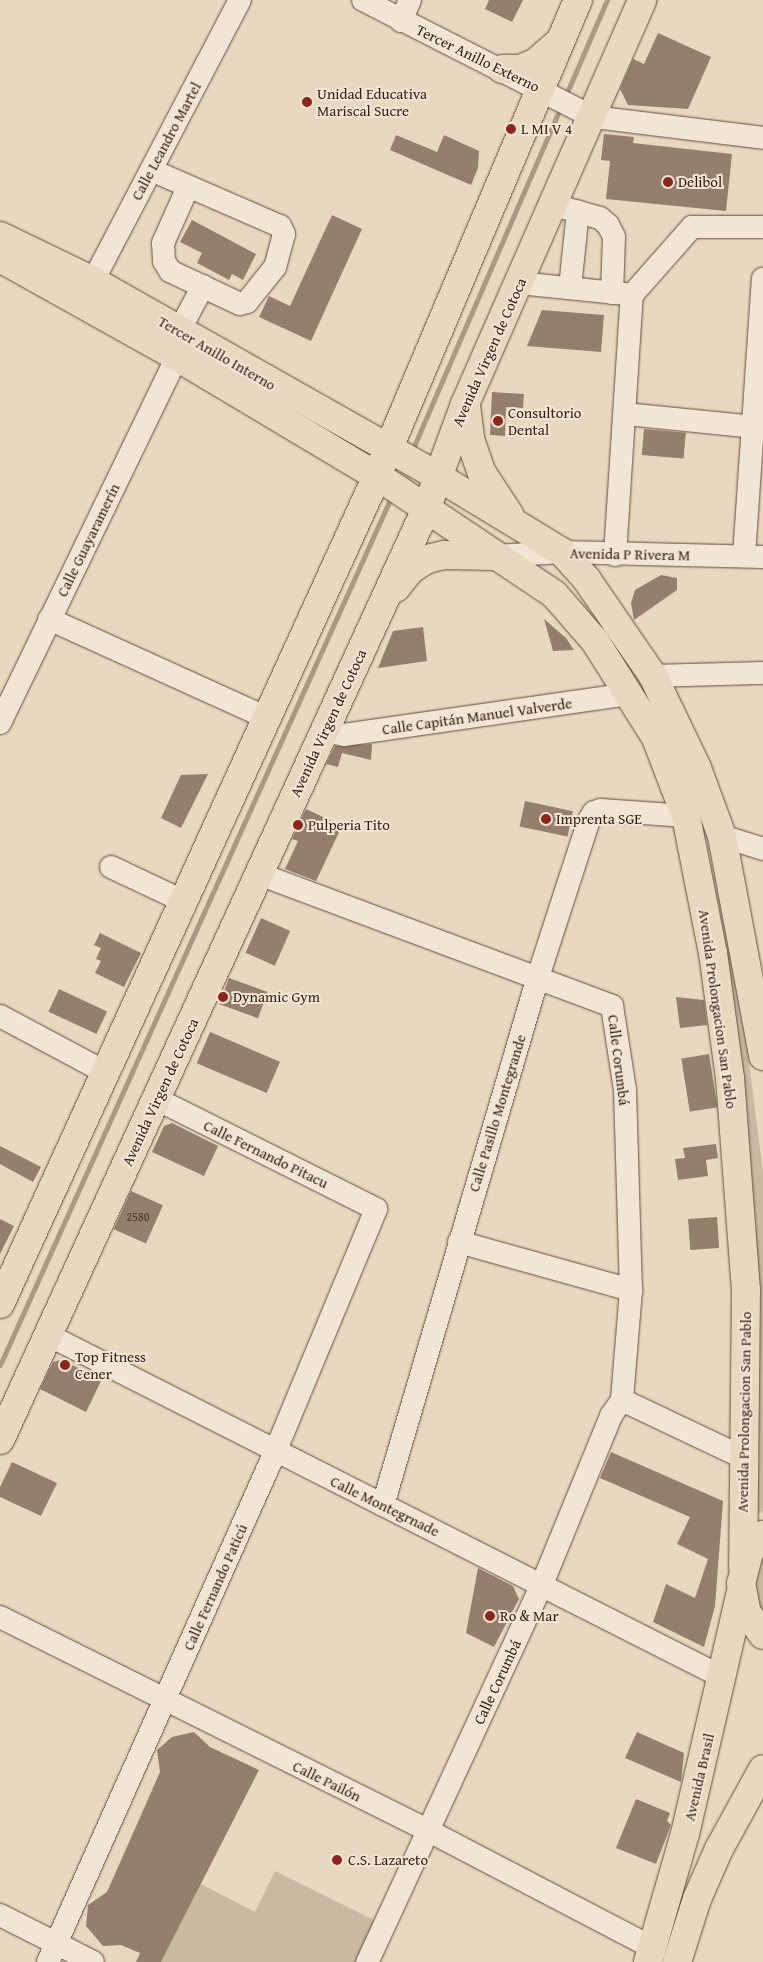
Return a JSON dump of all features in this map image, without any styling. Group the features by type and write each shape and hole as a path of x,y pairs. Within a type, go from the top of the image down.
{"main road":[{"path":"0,1304 267,718 380,478 529,117 547,92 562,39 578,0"},
{"name":"Avenida Virgen de Cotoca","path":"0,1440 381,606 434,475 519,283 566,208 589,114 642,0"},
{"path":"502,69 520,69 535,63 562,39"},
{"path":"502,69 521,90 529,117"},
{"path":"0,243 83,288 93,281"},
{"name":"Tercer Anillo Interno","path":"0,243 178,344"},
{"name":"Tercer Anillo Interno","path":"93,281 178,344 380,478 423,504"},
{"path":"178,344 183,351 190,350 276,398 306,403 434,475"},
{"path":"466,404 470,439 482,473 503,508 522,528"},
{"name":"Avenida Prolongacion San Pablo","path":"434,475 562,552 590,584 653,676 697,768 722,836 763,1056"},
{"name":"Avenida Prolongacion San Pablo","path":"423,504 496,556 554,594 595,641 630,694 660,747 686,816 713,953 730,1078 746,1290 742,1457 742,1579"},
{"path":"381,606 410,570 427,559 444,555 496,556"},
{"path":"708,926 724,930 737,920"},
{"path":"713,953 727,945 742,948"},
{"path":"763,1535 749,1552 742,1579 747,1613 763,1635"},
{"name":"Avenida Brasil","path":"650,1955 685,1834 722,1677 742,1579"},
{"path":"680,1960 719,1850 763,1769"}],"street":[{"name":"Calle Leandro Martel","path":"93,281 240,0"},
{"name":"Tercer Anillo Externo","path":"363,0 589,114"},
{"path":"401,20 410,0"},
{"path":"589,114 763,138"},
{"path":"151,170 280,226 284,234 275,267 247,302 240,304 170,271 164,261 162,244 188,187"},
{"path":"570,288 566,208 600,218 614,237 622,294 626,414 615,555"},
{"path":"622,294 692,227 763,227"},
{"path":"754,556 753,427 760,375 763,279"},
{"path":"519,283 622,294"},
{"name":"Calle Guayaramerín","path":"0,723 178,344 203,286"},
{"path":"626,414 753,427"},
{"name":"Avenida P Rivera M","path":"496,556 562,552 615,555 754,556"},
{"path":"49,619 267,718"},
{"path":"653,676 763,673"},
{"name":"Calle Capitán Manuel Valverde","path":"324,731 344,735 630,694"},
{"name":"Calle Pasillo Montegrande","path":"383,1505 537,980 594,812 686,816"},
{"path":"722,836 763,849"},
{"path":"111,867 183,901"},
{"name":"Calle Corumbá","path":"259,874 537,980 612,1006 625,1090 631,1290 622,1400 611,1416 542,1584 367,1962"},
{"path":"0,1016 105,1072"},
{"name":"Calle Fernando Pitacu","path":"156,1099 376,1209"},
{"name":"Calle Fernando Paticú","path":"52,1953 275,1452 376,1209"},
{"path":"459,1242 631,1290"},
{"name":"Calle Montegrnade","path":"48,1335 275,1452 542,1584 722,1677"},
{"path":"622,1400 742,1457"},
{"name":"Calle Pailón","path":"0,1617 165,1702 428,1831 650,1955"},
{"path":"0,1915 52,1953 93,1962"}],"shaded area":[{"path":"728,951 736,957 763,1173 763,1511 750,1519 724,954"},
{"path":"763,1549 763,1620 756,1611 751,1572"},
{"path":"275,1871 378,1922 359,1962 161,1962 201,1884 255,1912"}],"building":[{"path":"489,0 523,0 512,22 485,9"},
{"path":"658,33 711,57 688,109 628,105 620,89 633,59 644,64"},
{"name":"Delibol","path":"604,134 634,137 633,143 732,154 726,211 606,199 610,161 601,160"},
{"path":"396,135 437,152 444,135 479,151 478,168 471,185 390,150"},
{"path":"332,215 362,229 311,341 259,317 269,296 290,306"},
{"path":"192,220 256,254 243,280 232,274 229,280 197,263 202,253 180,242"},
{"path":"542,310 604,315 601,352 527,346"},
{"path":"492,392 524,394 523,408 506,407 505,436 490,435"},
{"path":"644,429 686,433 684,459 642,455"},
{"path":"661,575 677,578 677,590 634,620 631,603 635,590"},
{"path":"544,619 566,638 574,650 553,651"},
{"path":"423,627 427,661 378,668 393,631"},
{"path":"372,744 371,760 342,753 338,767 326,764 335,746"},
{"path":"208,774 181,828 161,818 181,775"},
{"name":"Imprenta SGE","path":"525,801 573,811 568,837 520,826"},
{"path":"306,809 342,826 316,881 285,869 298,841 292,839"},
{"path":"261,918 290,931 275,966 246,953"},
{"path":"100,933 141,953 124,987 95,973 101,961 96,959 101,948 94,945"},
{"path":"229,978 268,992 258,1018 219,1004"},
{"path":"59,989 107,1011 96,1034 48,1012"},
{"path":"676,997 704,1000 707,1025 680,1028"},
{"path":"210,1032 280,1062 267,1093 197,1063"},
{"path":"709,1054 717,1107 690,1112 681,1058"},
{"path":"172,1123 218,1146 204,1176 152,1152 164,1126"},
{"path":"716,1144 718,1158 706,1160 708,1176 678,1180 675,1159 685,1158 683,1148"},
{"path":"0,1146 41,1167 33,1182 0,1164"},
{"path":"131,1191 163,1205 146,1244 114,1229"},
{"path":"717,1217 719,1248 690,1250 688,1219"},
{"path":"0,1219 14,1226 0,1254"},
{"path":"61,1360 102,1379 86,1412 40,1389 53,1362"},
{"path":"611,1452 723,1501 715,1606 704,1647 653,1622 666,1584 695,1598 708,1559 677,1544 690,1517 600,1478"},
{"path":"12,1462 57,1483 41,1516 0,1497 0,1487"},
{"name":"Ro & Mar","path":"478,1568 513,1586 519,1599 494,1647 466,1633"},
{"path":"194,1732 210,1747 259,1770 161,1962 136,1962 140,1953 121,1945 103,1946 86,1926 88,1905 107,1892 160,1772 157,1750 172,1737"},
{"path":"637,1732 684,1753 681,1782 625,1758"},
{"path":"636,1799 670,1813 667,1821 671,1825 656,1864 616,1848"}],"waterway":[{"path":"565,97 607,0"},
{"path":"411,453 561,107"},
{"path":"0,1365 392,495"}],"place":[{"name":"Unidad Educativa Mariscal Sucre","path":"307,102"},
{"name":"L MI V 4","path":"511,129"},
{"name":"Delibol","path":"668,182"},
{"name":"Consultorio Dental","path":"498,421"},
{"name":"Imprenta SGE","path":"546,819"},
{"name":"Pulperia Tito","path":"298,825"},
{"name":"Dynamic Gym","path":"223,997"},
{"name":"Top Fitness Cener","path":"65,1365"},
{"name":"Ro & Mar","path":"490,1616"},
{"name":"C.S. Lazareto","path":"337,1860"}]}
